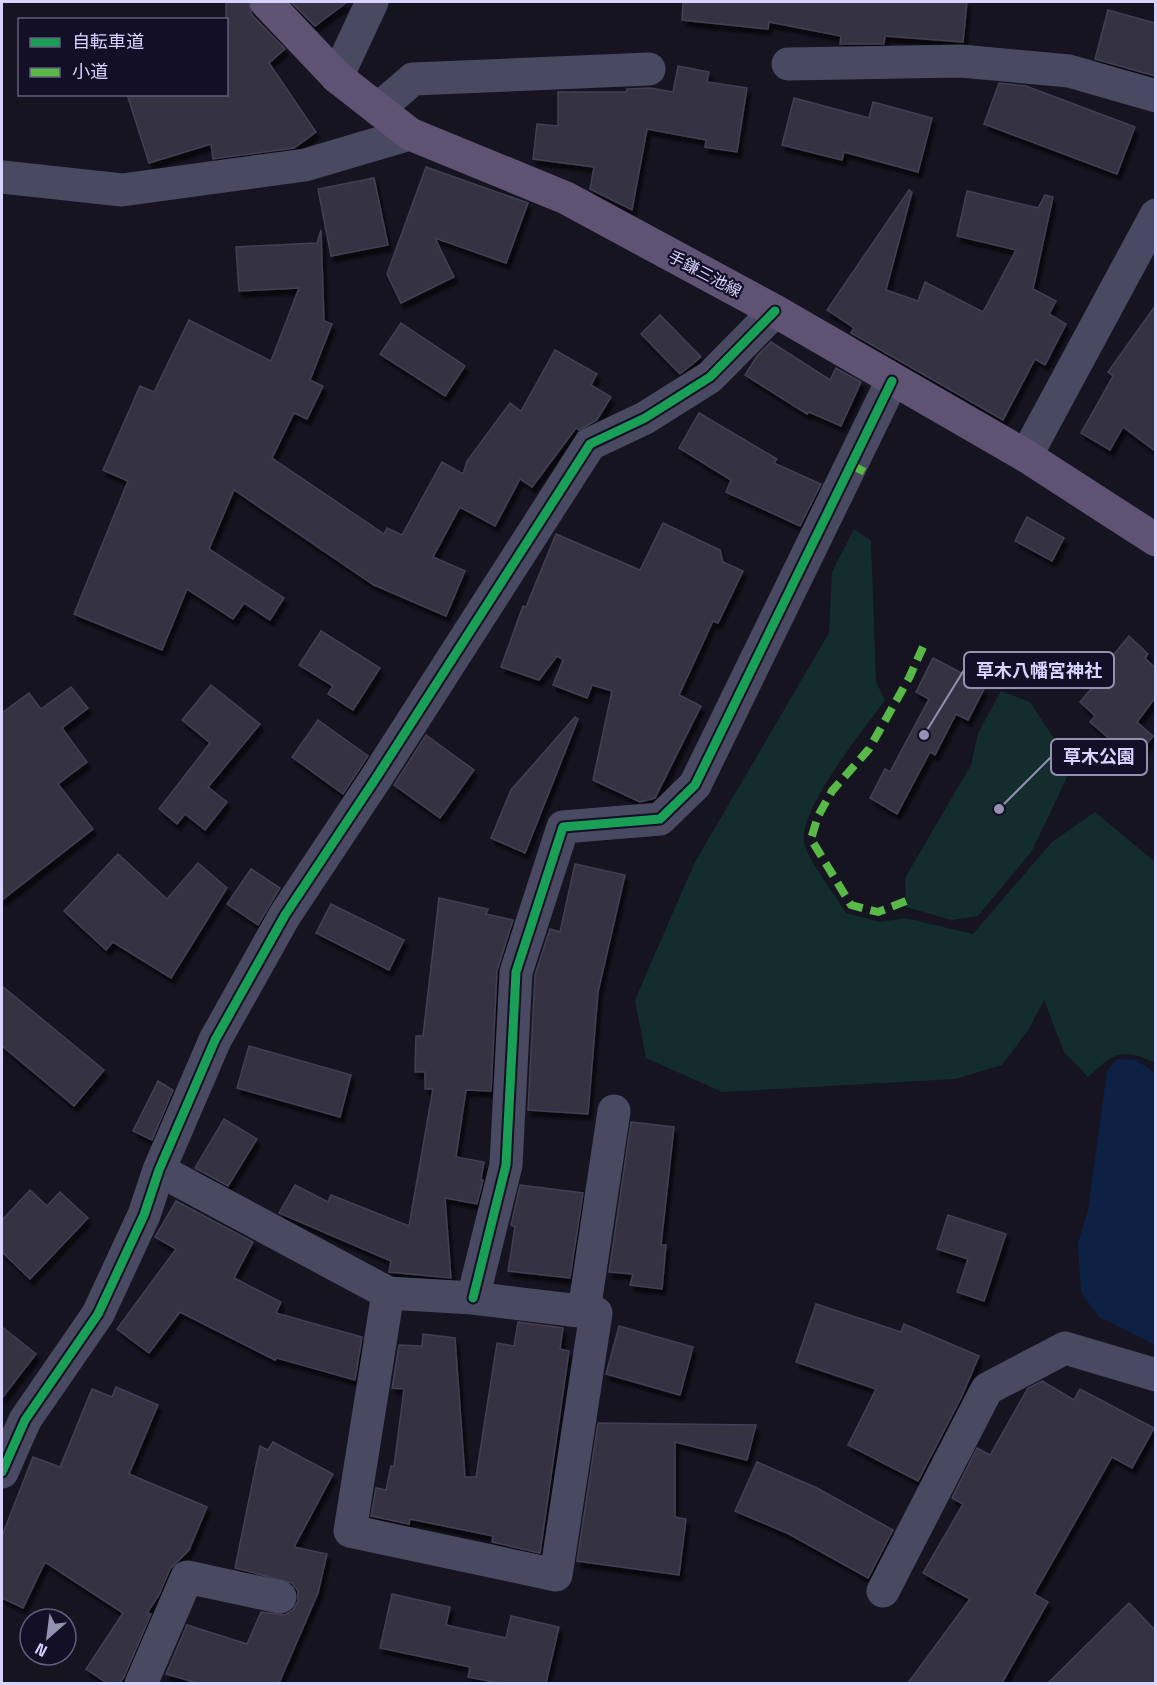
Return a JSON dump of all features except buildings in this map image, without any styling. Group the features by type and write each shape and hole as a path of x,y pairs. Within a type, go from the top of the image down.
{"main road":[{"name":"手鎌三池線","path":"266,2 337,77 410,134 566,198 775,311 892,381 1026,456 1155,540"}],"street":[{"path":"337,77 372,2"},
{"path":"788,64 961,61 1058,70 1155,96"},
{"path":"378,109 413,79 649,69"},
{"path":"2,177 123,190 305,165 410,134"},
{"path":"1026,456 1155,215"},
{"path":"2,1472 25,1420 98,1314 144,1215 159,1170 215,1040 285,915 376,778 590,444 645,418 710,377 775,311"},
{"path":"473,1298 506,1165 516,972 564,827 660,819 694,785 892,381"},
{"path":"584,1311 614,1111"},
{"path":"159,1170 388,1293 473,1298 596,1313 556,1575 350,1531 388,1293"},
{"path":"883,1591 987,1389 1065,1348 1155,1375"},
{"path":"141,1683 187,1577 279,1597"}],"green space":[{"path":"854,529 871,541 876,682 885,700 833,772 810,814 804,832 805,846 813,863 846,913 880,922 905,918 973,934 1052,842 1095,812 1155,862 1155,1063 1134,1055 1119,1055 1105,1062 1088,1077 1064,1052 1044,1000 1029,1029 1002,1065 955,1079 722,1092 646,1058 635,1000 695,862 829,633 832,572"},
{"path":"1001,691 1030,702 1068,760 1068,775 1032,851 978,916 952,920 906,907 905,878 971,765 978,733"}],"water":[{"path":"1117,1059 1136,1060 1155,1073 1155,1345 1099,1317 1081,1292 1078,1243 1088,1210 1107,1071"}],"marked path":[{"path":"851,465 867,473"},
{"path":"906,901 878,912 851,905 811,839 818,816 832,791 869,749 909,678 923,647"}],"cycle path":[{"path":"2,1472 25,1420 98,1314 144,1215 159,1170 215,1040 285,915 376,778 590,444 645,418 710,377 775,311"},
{"path":"473,1298 506,1165 516,972 563,827 660,819 695,785 892,381"}],"place":[{"name":"草木八幡宮神社","path":"924,735"},
{"name":"草木公園","path":"999,809"}]}
